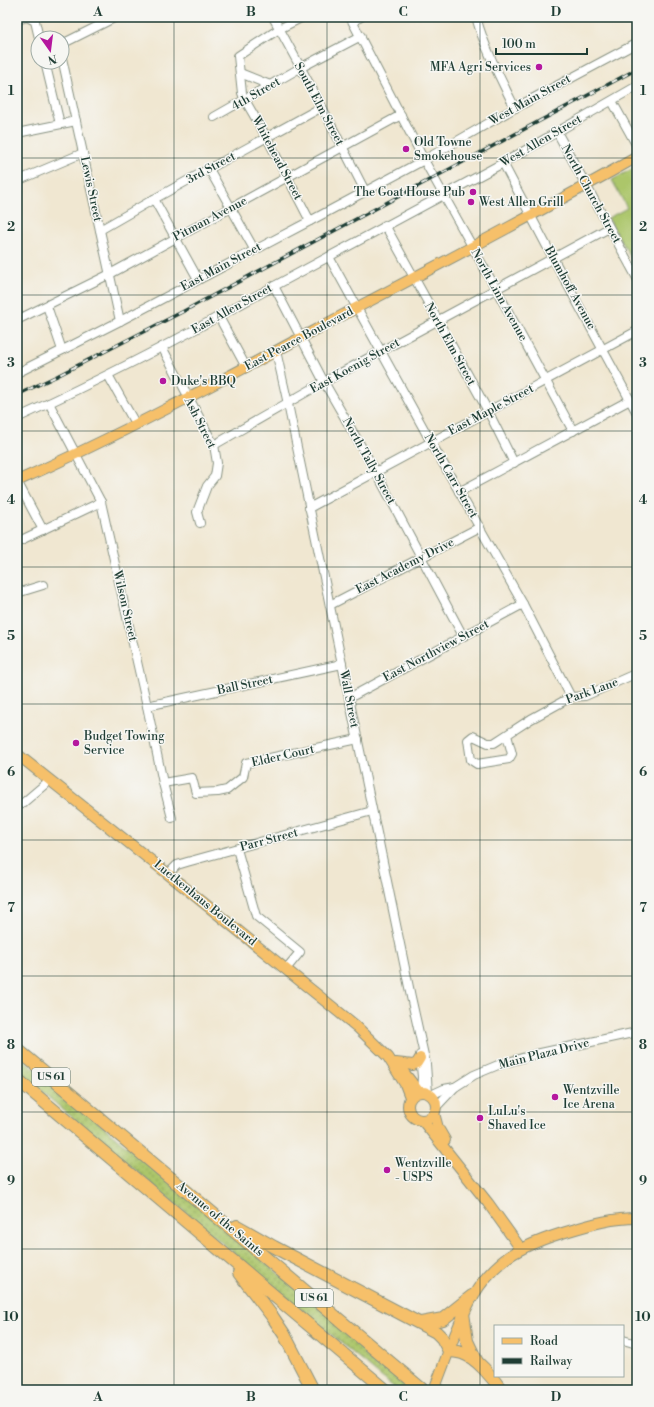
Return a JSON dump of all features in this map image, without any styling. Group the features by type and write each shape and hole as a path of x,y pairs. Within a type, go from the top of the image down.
{"highway":[{"name":"Avenue of the Saints","path":"17,1049 423,1390"},
{"name":"Avenue of the Saints","path":"17,1079 386,1390"},
{"path":"204,1206 274,1247 436,1332 442,1338 449,1351 462,1353 477,1363 501,1390"},
{"path":"222,1252 258,1296 284,1334 313,1390"},
{"path":"421,1324 443,1319 472,1296"},
{"path":"463,1313 467,1341 477,1363"}],"main road":[{"name":"East Pearce Boulevard","path":"17,481 76,455 188,399 587,186 637,157"},
{"name":"Luetkenhaus Boulevard","path":"17,754 356,1026 392,1060 422,1094"},
{"path":"392,1060 413,1065 417,1063 420,1058"},
{"path":"435,1110 429,1118 422,1120 416,1119 408,1110 408,1103 422,1094 435,1099 438,1128 474,1185"},
{"path":"422,1120 474,1185 522,1249"},
{"path":"434,1390 463,1313 472,1296 482,1283 507,1258 522,1249 552,1236 611,1219 637,1218"}],"street":[{"path":"17,20 27,17 35,20 37,30"},
{"path":"70,40 116,17"},
{"name":"South Elm Street","path":"273,17 322,107 365,191"},
{"path":"279,29 303,17"},
{"path":"352,19 361,17"},
{"path":"476,17 483,41 516,108"},
{"path":"634,17 637,27"},
{"name":"North Linn Avenue","path":"352,19 424,160 445,195 572,432"},
{"name":"Whitehead Street","path":"279,29 238,56 242,93 310,221"},
{"name":"4th Street","path":"214,117 300,68 361,36"},
{"name":"West Main Street","path":"424,160 516,108 637,43"},
{"path":"47,70 60,124"},
{"name":"Lewis Street","path":"65,70 120,321"},
{"path":"240,73 270,85"},
{"name":"West Allen Street","path":"445,195 637,86"},
{"path":"612,101 637,146"},
{"name":"3rd Street","path":"100,230 322,107"},
{"name":"Pitman Avenue","path":"17,320 110,274 401,115"},
{"path":"17,133 76,121"},
{"name":"North Church Street","path":"557,132 637,278"},
{"path":"17,181 83,153"},
{"name":"East Main Street","path":"17,373 120,321 424,160"},
{"name":"Blumhoff Avenue","path":"503,163 637,413"},
{"path":"209,169 254,249"},
{"name":"East Allen Street","path":"17,418 108,375 162,347 385,225 445,195"},
{"path":"154,199 198,279"},
{"name":"North Elm Street","path":"385,225 488,411 514,463"},
{"name":"East Koenig Street","path":"214,445 324,382 609,228"},
{"name":"North Carr Street","path":"329,257 431,442 523,604 571,697"},
{"name":"North Tally Street","path":"274,286 324,382 376,472 463,636"},
{"path":"47,306 62,350"},
{"path":"219,317 246,367"},
{"name":"East Maple Street","path":"309,508 637,331"},
{"name":"Ash Street","path":"162,347 188,399 214,445 217,463 215,476 207,486 197,512 200,523"},
{"name":"Wall Street","path":"276,351 421,1047 426,1064 422,1094"},
{"path":"108,375 136,425"},
{"path":"459,492 630,400"},
{"name":"Wilson Street","path":"49,403 101,502 172,818"},
{"path":"17,481 43,530"},
{"path":"17,542 101,502"},
{"name":"East Academy Drive","path":"330,605 480,527"},
{"path":"17,593 43,585"},
{"name":"East Northview Street","path":"349,698 523,604"},
{"name":"Ball Street","path":"147,706 342,664"},
{"name":"Park Lane","path":"507,735 512,754 509,759 477,764 471,760 468,740 473,736 488,743 494,743 531,719 571,697 585,696 637,673"},
{"name":"Elder Court","path":"163,783 192,778 196,793 227,790 243,777 246,763 358,739"},
{"path":"17,805 23,803 50,780"},
{"name":"Parr Street","path":"168,874 177,865 372,811"},
{"path":"237,849 256,916 300,952 286,969"},
{"name":"Main Plaza Drive","path":"435,1110 455,1087 474,1075 498,1065 536,1054 637,1032"},
{"name":"Wall Street","path":"421,1047 420,1058 422,1094"},
{"name":"Main Plaza Drive","path":"422,1094 455,1087"},
{"path":"624,1340 637,1344"}],"green space":[{"path":"637,166 637,268 608,218 627,208 612,180"},
{"path":"17,1054 417,1390 397,1390 17,1071"}],"railway":[{"path":"17,395 182,312 637,69"}],"place":[{"name":"MFA Agri Services","path":"539,67"},
{"name":"Old Towne Smokehouse","path":"406,149"},
{"name":"The Goat House Pub","path":"473,192"},
{"name":"West Allen Grill","path":"471,202"},
{"name":"Duke's BBQ","path":"163,381"},
{"name":"Budget Towing Service","path":"76,743"},
{"name":"Wentzville Ice Arena","path":"555,1097"},
{"name":"LuLu's Shaved Ice","path":"480,1118"},
{"name":"Wentzville - USPS","path":"387,1170"}]}
